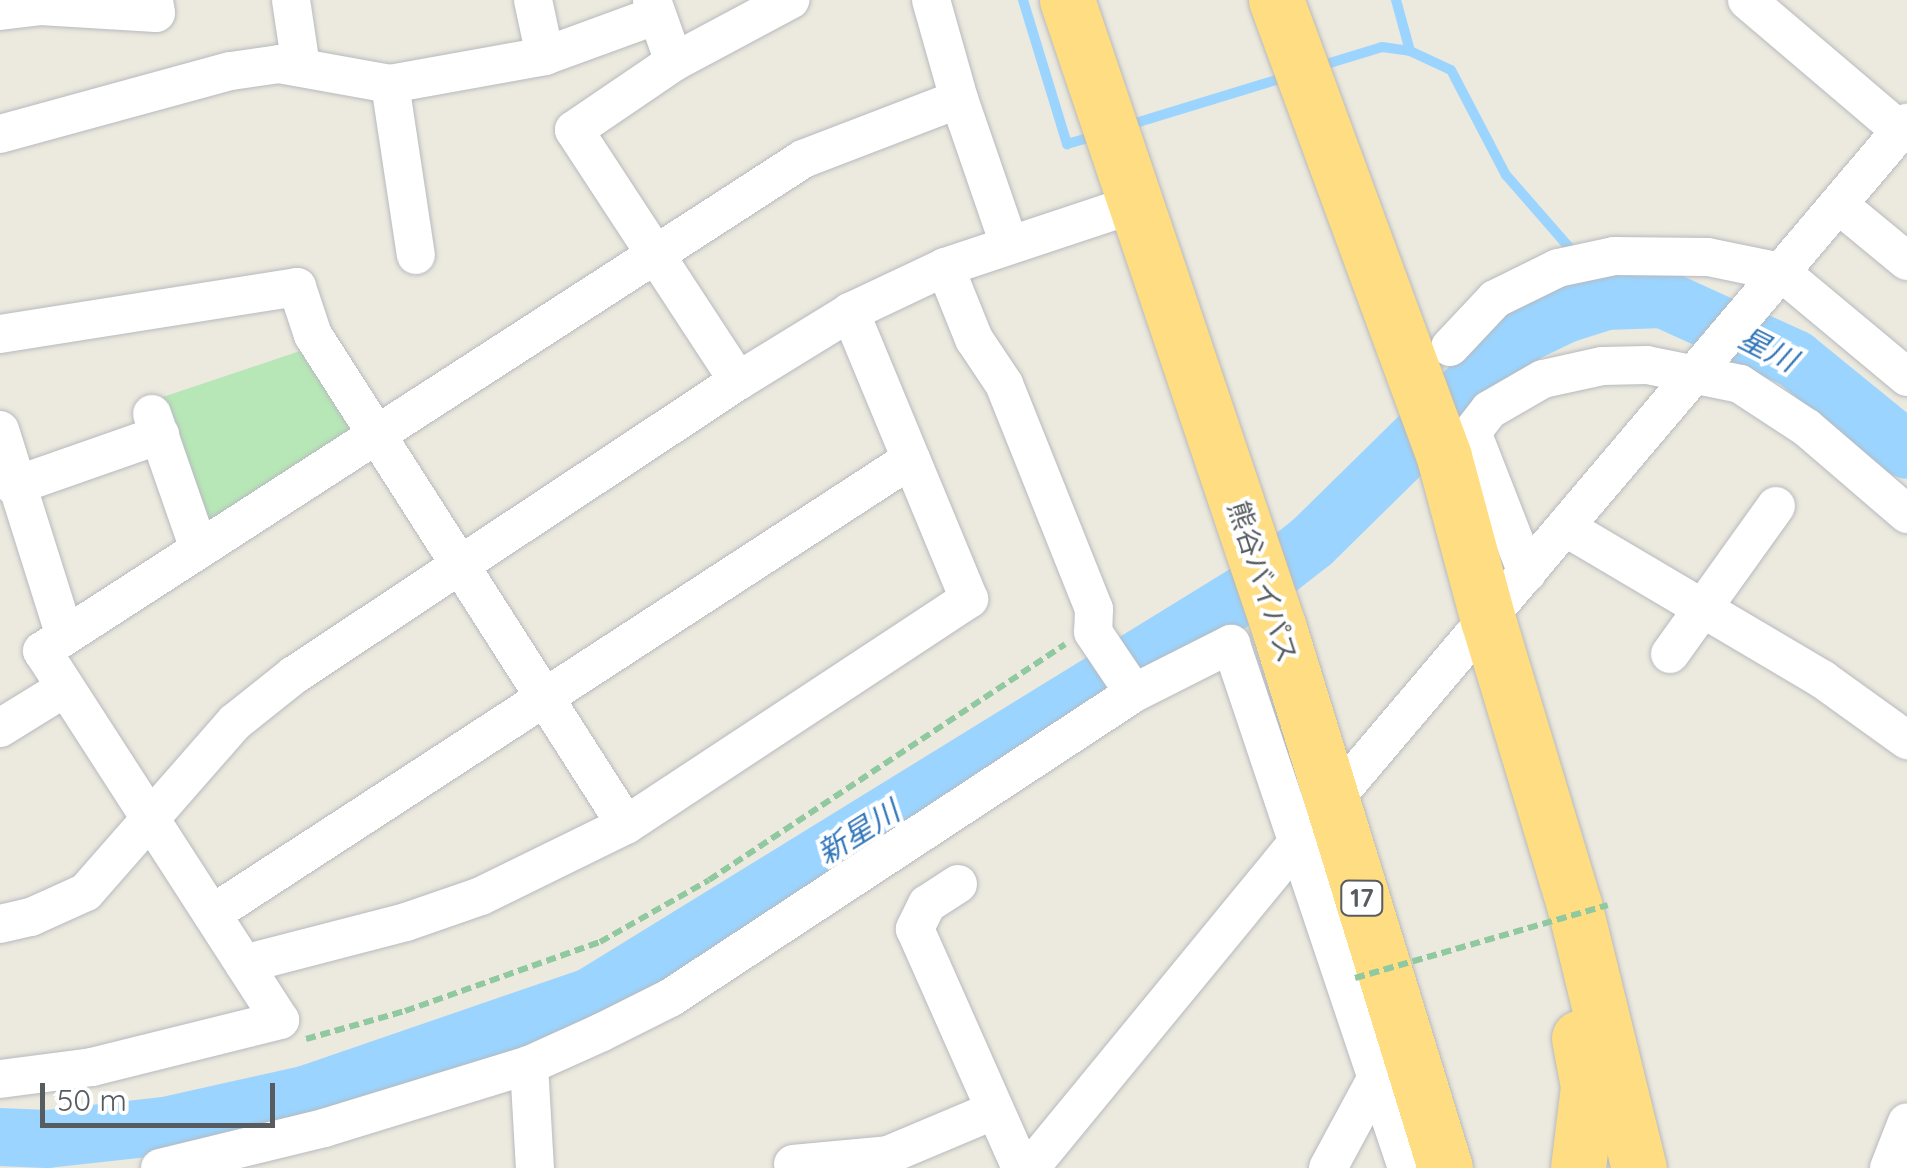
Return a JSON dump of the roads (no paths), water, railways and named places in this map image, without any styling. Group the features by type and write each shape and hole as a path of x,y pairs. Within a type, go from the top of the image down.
{"highway":[{"name":"熊谷バイパス","path":"1067,0 1279,628 1445,1168"},
{"path":"1276,0 1302,71 1432,359 1444,456 1488,620 1564,870 1639,1168"},
{"path":"1564,870 1550,907 1588,1086 1578,1168"}],"street":[{"path":"0,9 5,0"},
{"path":"0,9 40,6 156,13 154,0"},
{"path":"291,0 301,67"},
{"path":"533,0 544,56"},
{"path":"738,381 574,130 674,62 790,0"},
{"path":"932,0 959,99 1009,244"},
{"path":"1030,1168 1297,843 1904,127 1747,0"},
{"path":"0,134 231,71 279,64 390,84 544,56 655,8 674,62"},
{"path":"390,84 416,255"},
{"path":"0,1079 92,1067 280,1020 42,651 803,159 959,99"},
{"path":"0,924 30,917 86,892 235,722 294,675 738,381 850,312 945,266 1134,204"},
{"path":"1838,205 1907,261"},
{"path":"1432,359 1495,299 1558,268 1602,258 1708,257 1781,272 1907,378"},
{"path":"945,266 974,339 1004,384 1094,609 1082,636 1133,692"},
{"path":"0,334 297,287 313,335 374,435 626,825"},
{"path":"244,964 406,922 480,896 626,825 969,599 850,312"},
{"path":"1526,573 1472,432 1489,410 1543,379 1602,366 1647,365 1740,384 1807,428 1907,514"},
{"path":"64,636 6,460 156,424 199,548"},
{"path":"212,914 911,458"},
{"path":"1670,654 1776,506"},
{"path":"1564,527 1822,679 1907,740"},
{"path":"160,1168 324,1128 529,1066 670,998 1133,692 1231,644 1407,1168"},
{"path":"0,728 65,688"},
{"path":"958,884 926,904 915,929 1021,1168"},
{"path":"529,1066 535,1168"},
{"path":"1328,1168 1378,1076"},
{"path":"793,1164 888,1155 995,1110"},
{"path":"1889,1168 1907,1122"}],"waterway":[{"path":"1023,0 1067,144 1098,135"},
{"path":"1396,0 1410,51"},
{"path":"1320,66 1382,47 1410,51 1451,70 1506,175 1575,254"},
{"path":"1129,125 1289,76"},
{"path":"1585,269 1606,301"},
{"name":"新星川","path":"0,1137 47,1139 165,1126 308,1094 592,996 1248,592 1312,542 1524,334 1565,314 1606,301 1663,299 1795,359 1907,450"}],"water label":[{"name":"星川","path":"1768,349"}]}
